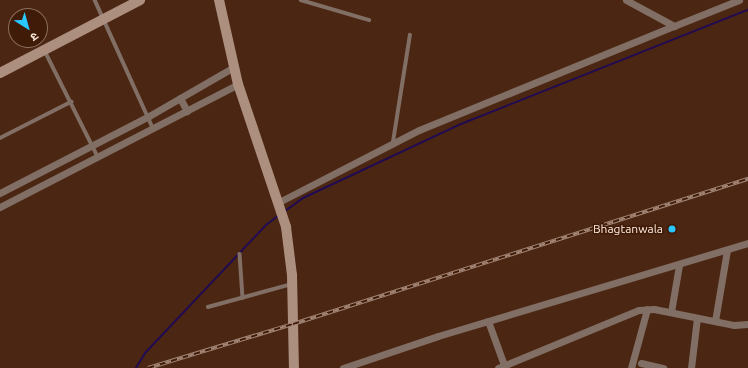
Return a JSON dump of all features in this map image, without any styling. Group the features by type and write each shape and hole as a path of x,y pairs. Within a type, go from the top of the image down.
{"street":[{"path":"0,73 45,51 103,17 140,0"},
{"path":"219,0 238,84 286,227 293,284 294,368"},
{"path":"626,0 674,26"},
{"path":"279,204 393,143 441,121 739,0"},
{"path":"0,193 149,116 234,67"},
{"path":"0,207 238,84"},
{"path":"180,98 187,111"},
{"path":"343,368 488,321 679,265 748,243"},
{"path":"715,321 727,250"},
{"path":"671,312 679,265"},
{"path":"488,321 501,367 627,313 646,309 671,312 734,325 748,324"},
{"path":"632,368 646,309"},
{"path":"691,368 697,318"},
{"path":"641,363 663,368"}],"lane":[{"path":"95,0 154,128"},
{"path":"302,0 369,20"},
{"path":"393,143 410,35"},
{"path":"45,51 98,157"},
{"path":"0,138 71,102"},
{"path":"240,254 243,298"},
{"path":"208,307 293,284"}],"waterway":[{"path":"285,211 303,198 461,124 748,10"},
{"path":"136,368 145,353 266,225 278,216"}],"railway":[{"path":"148,368 293,324 748,179"}],"place":[{"name":"Bhagtanwala","path":"672,229"}]}
